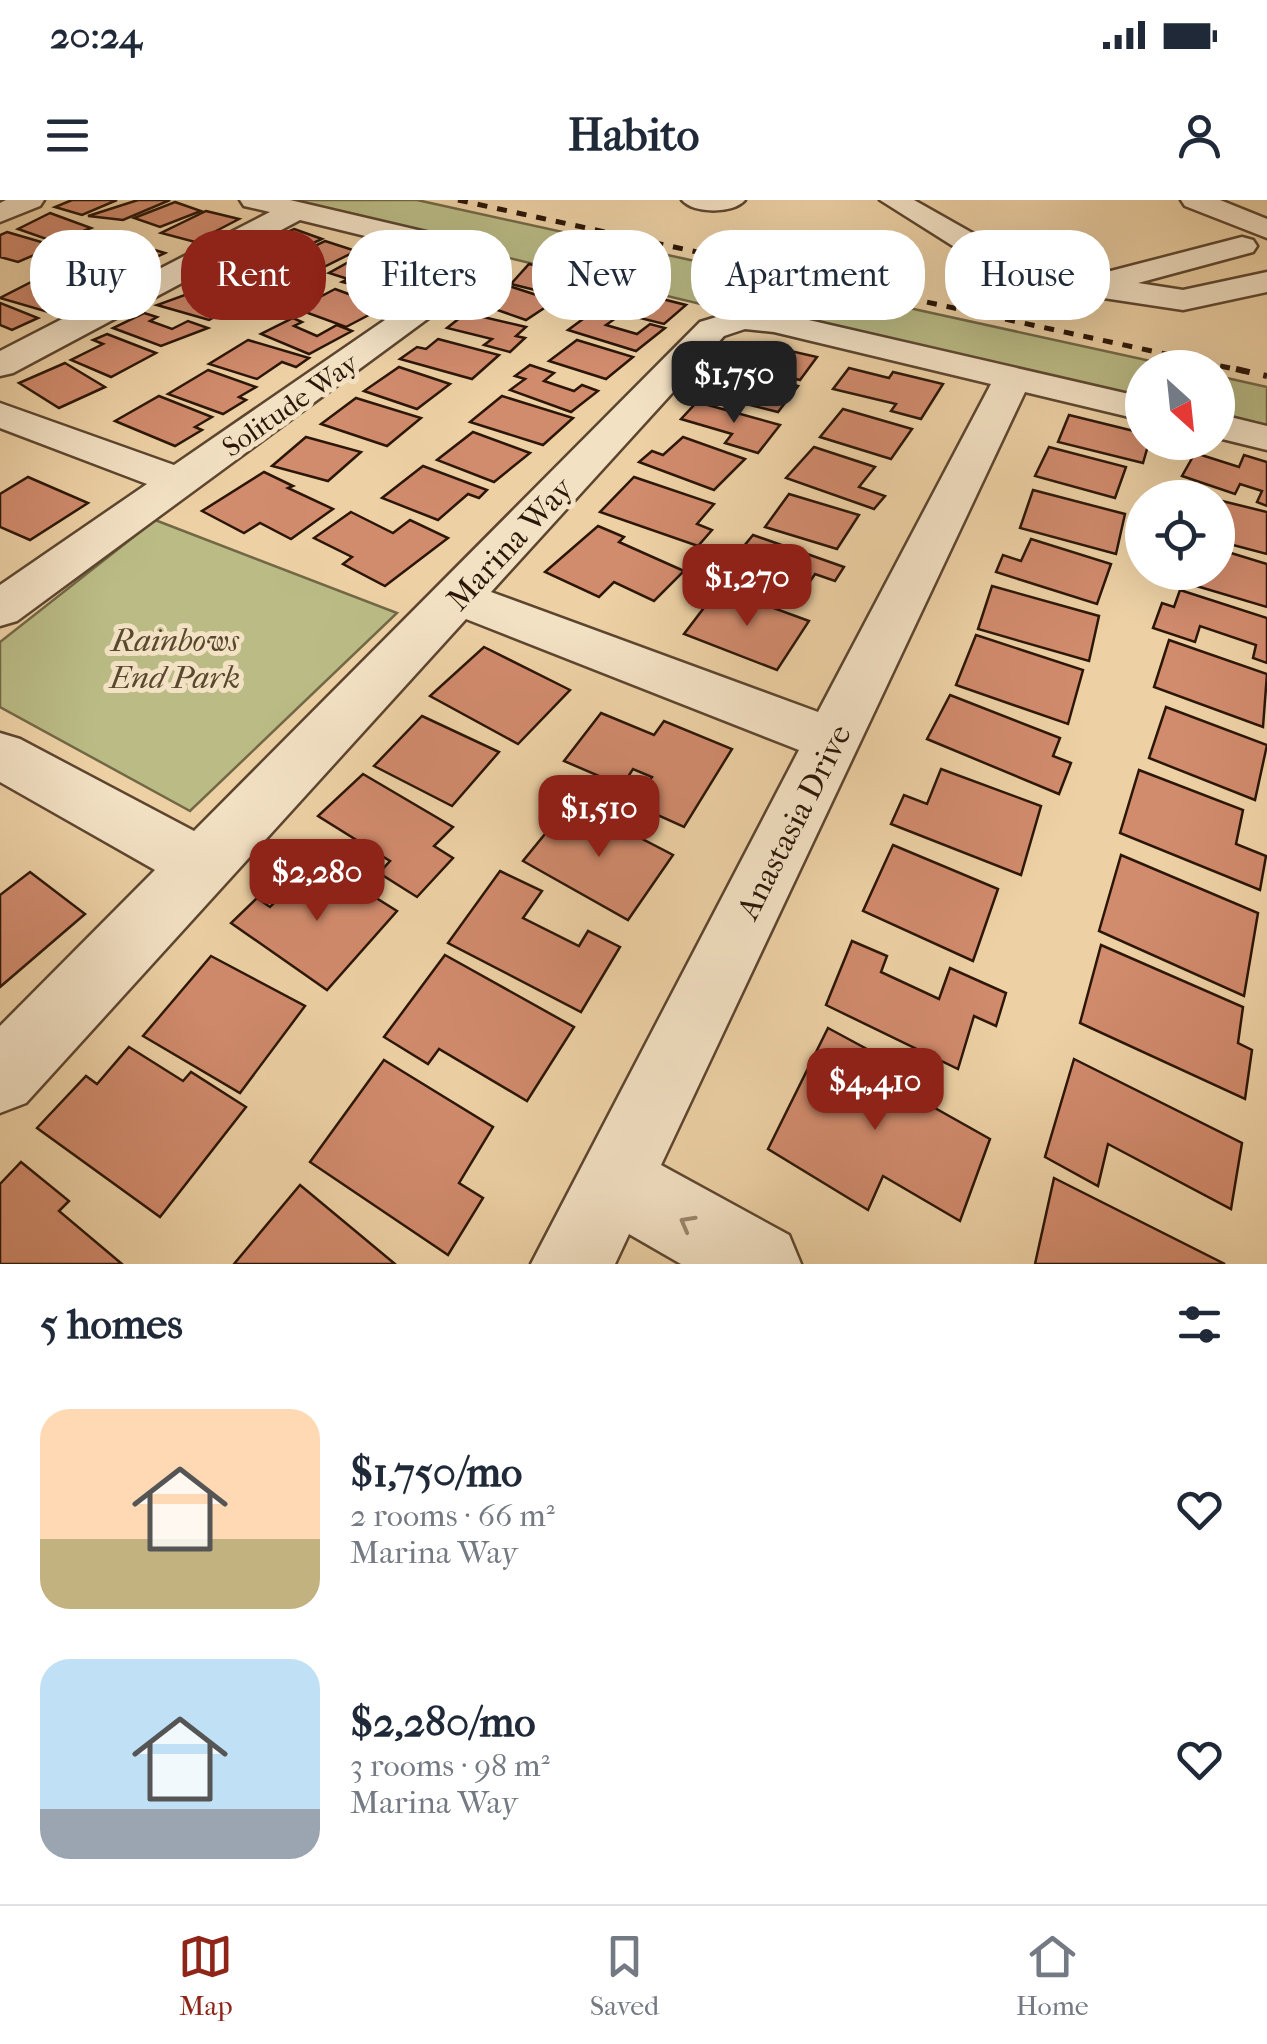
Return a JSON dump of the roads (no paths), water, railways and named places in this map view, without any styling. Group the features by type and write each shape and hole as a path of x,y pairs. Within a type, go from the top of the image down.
{"street":[{"path":"0,212 30,200"},
{"name":"Solitude Way","path":"0,610 478,270 475,256 462,250 254,200"},
{"path":"696,200 731,200"},
{"path":"1195,200 1261,241"},
{"path":"0,365 297,210"},
{"path":"884,215 927,219 946,230"},
{"path":"884,215 945,256"},
{"path":"1110,281 1261,241"},
{"path":"1110,290 1183,300 1267,282"},
{"name":"Marina Way","path":"0,1077 712,328 743,319 774,322 1125,404"},
{"name":"Anastasia Drive","path":"595,1239 1013,378"},
{"path":"0,416 181,482"},
{"path":"1235,430 1267,438"},
{"path":"459,598 835,741"},
{"path":"0,756 204,866"},
{"path":"595,1239 760,1264"}],"railway":[{"path":"458,200 1248,372"},
{"path":"1236,369 1267,376"}],"park label":[{"name":"Rainbows End Park","path":"175,658"}]}
